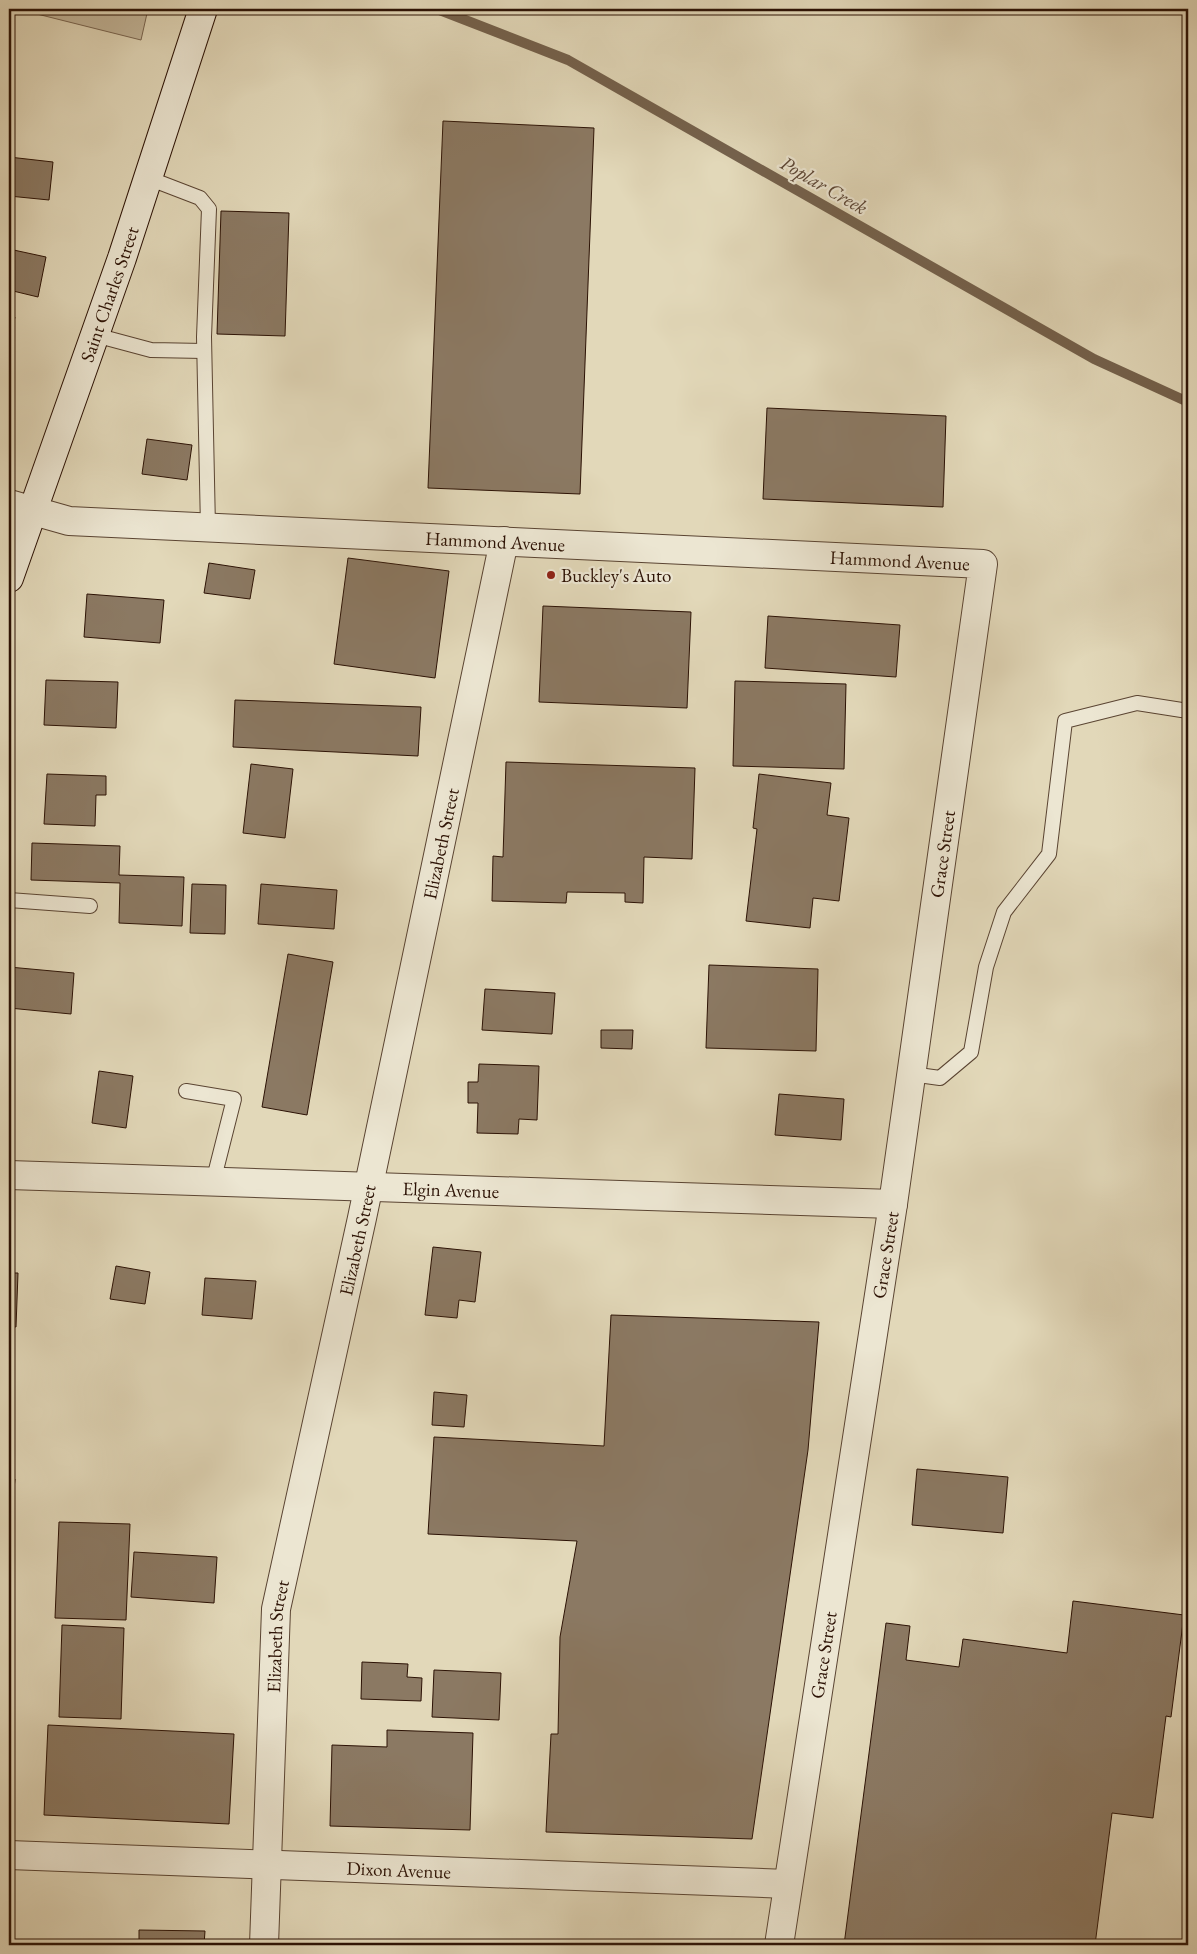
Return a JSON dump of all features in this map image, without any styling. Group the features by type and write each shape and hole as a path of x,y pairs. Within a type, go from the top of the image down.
{"street":[{"name":"Saint Charles Street","path":"9,578 20,507 94,335 203,9"},
{"name":"Hammond Avenue","path":"20,507 69,521 983,564"},
{"name":"Elizabeth Street","path":"264,1945 265,1865 276,1609 368,1188 504,541"},
{"name":"Grace Street","path":"779,1945 893,1204 983,564"},
{"name":"Elgin Avenue","path":"9,1174 368,1188 893,1204"},
{"name":"Dixon Avenue","path":"9,1855 788,1884"}],"lane":[{"path":"148,178 200,198 209,209 204,351 208,528"},
{"path":"94,335 151,350 204,351"},
{"path":"911,1074 940,1078 971,1052 986,967 1004,912 1049,854 1065,721 1136,703 1188,711"},
{"path":"9,900 90,906"},
{"path":"186,1091 234,1099 213,1182"}],"shaded area":[{"path":"17,9 148,9 141,40"}],"building":[{"path":"443,121 594,128 580,494 428,488"},
{"path":"9,157 53,162 49,200 9,196"},
{"path":"221,211 289,213 285,336 217,334"},
{"path":"9,249 46,257 38,297 9,290"},
{"path":"9,316 15,317 9,343"},
{"path":"767,408 946,416 943,507 763,499"},
{"path":"147,439 192,445 187,480 142,474"},
{"path":"348,558 449,571 435,678 334,664"},
{"path":"209,563 255,570 250,599 204,593"},
{"path":"87,594 164,600 160,643 84,637"},
{"path":"543,606 691,612 687,708 539,702"},
{"path":"768,616 900,625 896,677 765,668"},
{"path":"46,680 118,682 116,728 44,725"},
{"path":"735,681 846,684 844,769 733,766"},
{"path":"235,700 421,707 418,756 233,747"},
{"path":"506,762 695,768 692,859 644,857 643,903 625,902 625,893 567,892 566,903 492,901 493,856 503,857"},
{"path":"251,764 293,769 285,838 243,833"},
{"path":"47,774 106,776 106,795 96,795 95,826 44,824"},
{"path":"759,774 831,783 827,815 849,818 839,901 813,898 810,928 746,921 757,829 753,828"},
{"path":"32,843 120,846 119,875 184,877 182,926 119,923 120,883 31,880"},
{"path":"192,884 226,885 225,934 190,933"},
{"path":"261,884 337,890 334,929 258,924"},
{"path":"288,954 333,962 307,1115 262,1107"},
{"path":"709,965 818,969 816,1051 706,1048"},
{"path":"9,967 74,973 71,1014 9,1008"},
{"path":"485,989 555,993 552,1034 482,1030"},
{"path":"601,1030 633,1030 632,1049 601,1048"},
{"path":"479,1064 539,1066 537,1120 519,1119 518,1134 477,1133 478,1103 468,1103 468,1082 478,1082"},
{"path":"99,1071 133,1076 126,1128 92,1123"},
{"path":"779,1094 844,1099 841,1140 775,1135"},
{"path":"433,1247 481,1252 475,1302 459,1300 457,1318 425,1315"},
{"path":"116,1266 150,1272 145,1304 110,1299"},
{"path":"9,1273 18,1273 16,1327 9,1326"},
{"path":"205,1278 256,1281 252,1319 202,1315"},
{"path":"611,1315 819,1322 808,1450 752,1839 546,1832 551,1734 558,1734 560,1637 577,1541 428,1534 434,1437 604,1446"},
{"path":"434,1392 467,1395 464,1427 432,1425"},
{"path":"917,1469 1008,1477 1003,1533 912,1525"},
{"path":"9,1478 15,1479 9,1539"},
{"path":"59,1522 130,1524 126,1620 55,1618"},
{"path":"134,1552 217,1557 214,1603 131,1597"},
{"path":"1073,1601 1184,1615 1171,1717 1166,1716 1153,1818 1112,1813 1095,1945 844,1945 886,1623 910,1626 906,1660 959,1667 963,1639 1067,1653"},
{"path":"62,1625 124,1628 121,1719 59,1717"},
{"path":"362,1662 408,1664 407,1677 422,1678 421,1701 361,1699"},
{"path":"434,1670 501,1673 499,1720 432,1717"},
{"path":"48,1725 234,1734 229,1824 44,1815"},
{"path":"387,1730 473,1733 470,1830 330,1826 332,1745 387,1747"},
{"path":"139,1930 205,1931 204,1945 139,1945"},
{"path":"537,1943 574,1945 537,1945"}],"waterway":[{"name":"Poplar Creek","path":"437,9 568,60 1094,359 1188,402"}],"place":[{"name":"Buckley's Auto","path":"551,575"}]}
